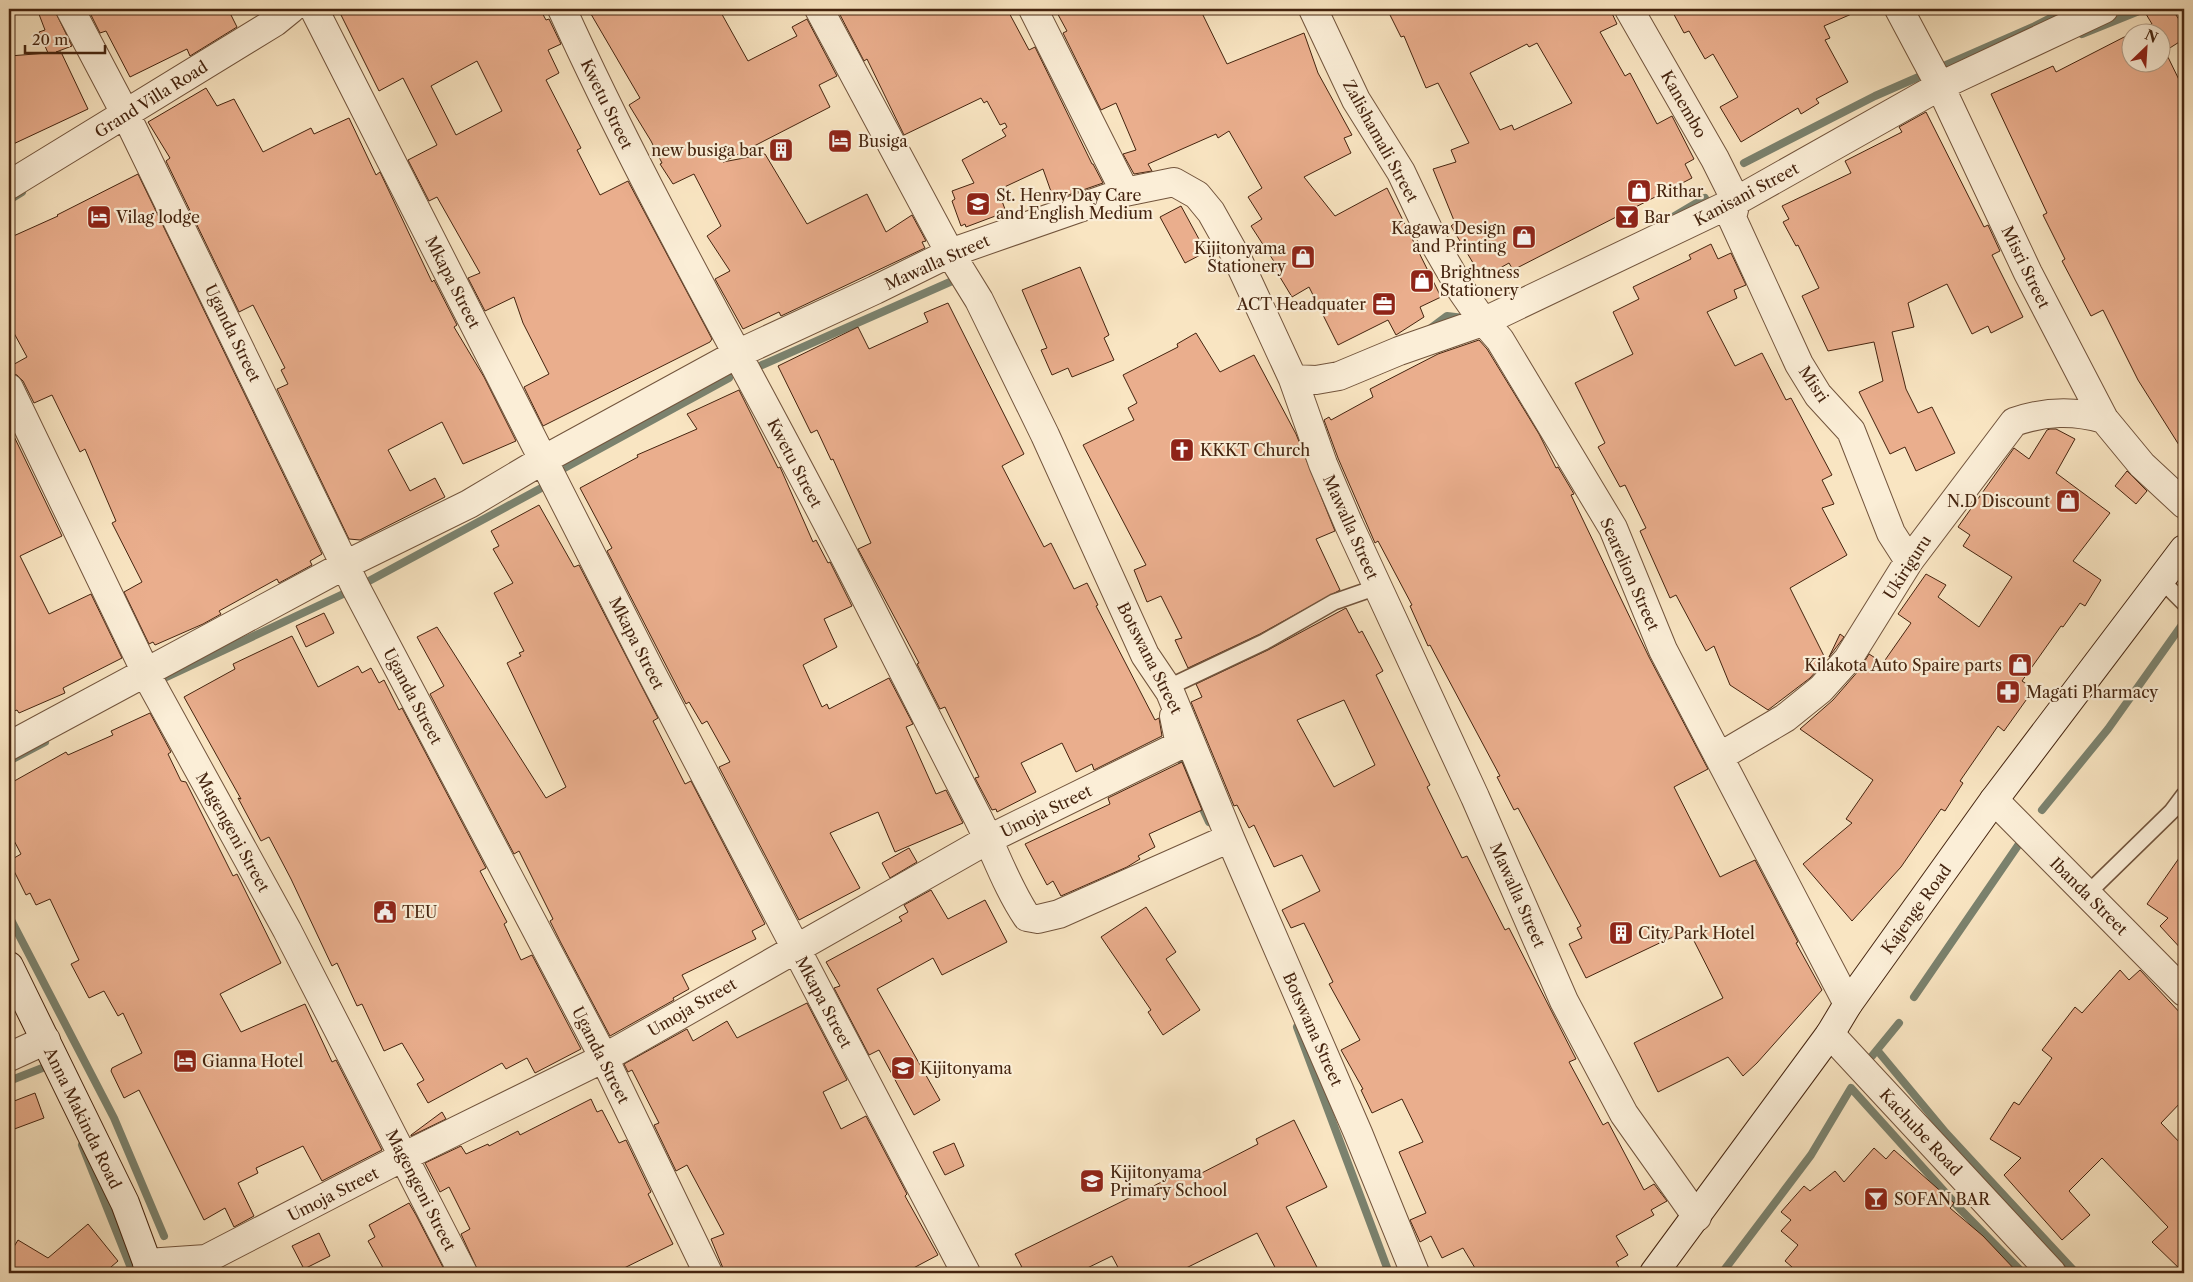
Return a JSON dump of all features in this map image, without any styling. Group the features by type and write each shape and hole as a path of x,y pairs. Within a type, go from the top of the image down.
{"street":[{"name":"Uganda Street","path":"70,9 126,115 346,564 604,1058 708,1273"},
{"name":"Grand Villa Road","path":"9,185 126,115 275,22 291,9"},
{"name":"Mkapa Street","path":"314,9 651,672 886,1116 966,1273"},
{"name":"Kwetu Street","path":"562,9 592,75 661,213 833,534 989,839 1014,898 1027,917 1038,919 1059,914 1230,838"},
{"name":"Botswana Street","path":"819,9 950,253 979,300 1045,435 1145,655 1168,690 1358,1133 1415,1273"},
{"path":"1033,9 1125,192"},
{"name":"Zalishamali Street","path":"1313,9 1356,100 1401,172 1436,246 1462,291 1485,321"},
{"name":"Kanembo","path":"1629,9 1715,159 1736,201"},
{"name":"Misri Street","path":"1898,9 1940,86 2028,273 2104,419 2142,464 2184,504"},
{"name":"Kanisani Street","path":"1293,380 1316,380 1339,376 1399,351 1485,321 1736,201 1940,86 2104,9"},
{"name":"Mawalla Street","path":"9,746 346,564 444,517 542,460 737,354 950,253 1125,192 1174,182 1198,195 1211,212 1238,260 1293,380 1323,464 1475,797 1564,1001 1624,1114 1697,1217"},
{"name":"Misri","path":"1736,201 1732,218 1800,364 1818,395 1851,432 1891,534 1909,561"},
{"name":"Searelion Street","path":"1485,321 1500,340 1613,528 1663,650 1848,1004"},
{"name":"Magengeni Street","path":"9,388 146,672 287,930 405,1156 462,1273"},
{"name":"Ukiriguru","path":"1719,757 1757,737 1822,689 1848,659 1909,561 2014,422 2035,414 2079,412 2104,419"},
{"name":"Kajenge Road","path":"1654,1273 1830,1034 1848,1004 1994,800 2184,549"},
{"name":"Umoja Street","path":"149,1268 209,1266 405,1156 604,1058 989,839 1180,744 1168,690"},
{"name":"Ibanda Street","path":"1994,800 2184,992"},
{"name":"Anna Makinda Road","path":"9,966 125,1203 149,1268"},
{"name":"Kachube Road","path":"1830,1034 2052,1273"},
{"path":"9,1056 46,1040"}],"lane":[{"path":"2161,580 2184,603"},
{"path":"1168,690 1264,642 1334,602 1378,587"},
{"path":"2087,894 2172,811 2184,795"}],"building":[{"path":"37,9 54,9 72,46 56,52 61,52 88,109 9,146 9,56 48,53 39,32 45,30"},
{"path":"88,9 228,9 237,27 190,56 187,49 130,77 106,31 100,33"},
{"path":"338,9 540,9 546,20 549,19 561,44 548,50 559,73 546,80 581,148 577,150 600,195 628,181 712,339 710,342 543,426 524,387 549,374 523,323 514,297 485,311 468,278 480,273 437,197 429,201 408,160 437,145 403,78 379,91","holes":["477,61 502,111 456,135 431,86"]},
{"path":"588,9 719,9 748,61 797,36 792,27 807,19 837,76 819,85 830,107 723,162 765,154 807,224 867,194 886,232 912,215 926,241 922,242 925,248 781,316 779,312 743,329 715,279 730,271 707,236 721,226 694,174 673,184 660,164 662,163 651,141 629,105 640,98"},
{"path":"837,9 1007,9 1029,50 1035,47 1103,183 1054,200 1043,169 998,190 1006,212 966,227 965,224 961,226 952,201 955,199 952,191 974,183 962,160 1006,136 1002,130 1007,127 1005,123 1000,125 987,101 984,103 981,98 904,135 867,59 864,61"},
{"path":"1055,9 1200,9 1227,64 1304,33 1318,73 1352,135 1344,138 1351,153 1304,177 1335,216 1387,188 1441,297 1420,307 1424,317 1396,335 1388,320 1338,345 1309,287 1292,297 1272,264 1275,263 1251,226 1262,219 1248,197 1262,188 1229,131 1218,138 1216,134 1148,164 1152,171 1134,174 1123,154 1136,150 1116,103 1101,110 1063,33 1067,31"},
{"path":"1387,9 1610,9 1617,24 1600,32 1625,76 1630,73 1657,124 1672,116 1694,159 1685,164 1692,178 1513,270 1509,263 1482,278 1451,226 1455,223 1433,169 1456,162 1451,150 1469,143 1438,83 1426,88 1404,36 1401,37","holes":["1537,43 1572,103 1514,130 1512,125 1500,130 1470,73 1527,44 1529,47"]},
{"path":"1671,9 1863,9 1824,26 1830,38 1825,40 1848,82 1816,99 1819,103 1801,114 1798,108 1741,142 1720,107 1738,97 1713,54 1705,59 1689,31 1684,33"},
{"path":"2143,9 2172,9 2184,27 2184,39 2170,48 2170,22 2151,22"},
{"path":"2120,39 2120,72 2170,72 2170,61 2184,90 2184,453 2138,380 2103,310 2091,316 2062,261 2065,259 2043,215 2047,213 1991,94 2053,66 2056,72"},
{"path":"206,88 217,106 234,99 263,152 311,128 314,134 349,118 376,175 380,172 432,282 434,280 457,325 454,327 484,377 516,441 463,464 442,422 388,450 410,491 435,478 445,497 360,540 349,539 277,389 288,384 281,370 285,368 253,305 239,312 166,161 170,158 148,122"},
{"path":"1926,112 1984,227 1988,225 2000,251 1992,255 2023,317 1991,333 1988,326 1972,334 1947,284 1908,303 1914,327 1892,332 1906,389 1918,413 1932,407 1955,453 1916,471 1905,447 1890,454 1859,392 1883,381 1874,342 1828,351 1802,296 1819,288 1798,245 1796,246 1783,222 1789,219 1782,206 1851,173 1845,161 1902,132 1899,127"},
{"path":"138,174 322,554 310,561 312,565 279,583 277,579 219,611 221,614 203,624 155,645 153,642 149,644 124,592 142,582 112,523 116,521 85,449 80,452 52,395 34,403 23,381 17,375 9,373 9,367 27,357 9,324 9,238 58,216"},
{"path":"1181,206 1206,252 1185,263 1160,217"},
{"path":"1711,244 1718,259 1731,253 1746,285 1734,290 1737,298 1707,312 1735,366 1762,353 1786,400 1791,398 1832,475 1822,480 1834,504 1822,508 1847,555 1790,588 1826,660 1810,678 1768,710 1730,685 1714,646 1706,651 1676,595 1670,598 1640,531 1646,528 1625,485 1620,487 1598,447 1605,443 1575,383 1633,354 1613,312 1639,299 1633,287 1691,259 1689,255"},
{"path":"1080,267 1109,335 1104,338 1114,360 1072,377 1068,368 1052,375 1041,350 1047,348 1022,290"},
{"path":"948,303 1024,454 1002,466 1044,547 1051,543 1074,589 1087,583 1098,605 1096,606 1155,720 1159,718 1162,736 1094,770 1092,764 1076,772 1062,743 1021,763 1036,792 997,812 996,809 992,810 975,778 979,777 945,707 940,709 917,664 919,663 858,549 871,543 833,459 831,460 817,430 811,433 778,366 858,327 869,349 928,322 924,313"},
{"path":"1196,333 1220,372 1254,355 1296,434 1335,531 1316,539 1340,590 1260,634 1188,668 1175,640 1182,638 1161,596 1147,602 1134,570 1146,565 1083,445 1134,420 1128,408 1137,403 1123,375 1178,347 1177,344"},
{"path":"1479,340 1487,349 1539,434 1556,468 1558,467 1574,494 1571,495 1649,657 1708,769 1674,787 1720,877 1755,860 1798,942 1796,943 1822,990 1757,1063 1743,1076 1728,1057 1658,1092 1634,1043 1723,998 1690,933 1687,932 1668,939 1586,978 1569,944 1582,938 1577,928 1581,926 1518,808 1514,810 1497,777 1500,776 1430,645 1428,646 1410,606 1412,605 1378,541 1375,543 1338,458 1324,420 1329,417 1331,420 1373,397 1370,389 1438,354"},
{"path":"739,390 778,468 780,467 813,542 816,540 828,563 830,562 852,606 824,619 837,647 803,665 822,707 827,704 829,709 889,678 913,724 906,727 936,794 946,790 963,823 895,852 878,812 830,833 860,888 799,920 719,767 730,762 707,721 702,724 689,702 686,704 607,551 612,548 580,488 638,457 637,455 697,429 687,414"},
{"path":"9,426 62,536 20,556 49,614 91,594 122,658 63,688 65,693 19,713 17,710 9,713"},
{"path":"2056,429 2075,439 2056,473 2110,513 2073,561 2101,580 2085,606 2080,603 2063,627 2061,626 2022,681 2034,689 2004,731 1998,726 1960,781 1963,783 1945,811 1941,809 1901,867 1852,921 1803,864 1852,823 1846,819 1873,780 1800,729 1833,700 1860,669 1869,654 1883,663 1911,623 1898,614 1926,574 1946,585 1938,597 1979,627 2012,577 1963,546 1970,535 1958,527 2014,448 2029,459 2047,430"},
{"path":"2127,471 2147,491 2136,504 2115,486"},
{"path":"539,505 574,567 579,565 658,718 653,721 685,784 691,781 765,924 752,931 756,939 682,975 689,989 673,998 674,1000 610,1036 550,921 553,919 519,851 514,854 430,694 444,686 417,637 437,627 546,798 566,787 507,663 521,656 519,653 524,651 494,593 513,583 493,549 499,546 491,531"},
{"path":"1346,608 1359,633 1362,631 1383,671 1376,675 1430,785 1427,787 1462,858 1467,856 1505,930 1509,928 1576,1059 1569,1062 1603,1125 1608,1122 1644,1190 1654,1184 1667,1201 1651,1210 1654,1215 1616,1236 1628,1255 1616,1262 1622,1273 1478,1273 1463,1248 1442,1258 1431,1236 1420,1242 1410,1220 1426,1213 1399,1152 1423,1142 1402,1099 1372,1113 1361,1090 1363,1089 1341,1050 1360,1040 1329,984 1333,982 1304,923 1291,928 1282,910 1320,891 1302,855 1274,867 1254,825 1249,828 1237,805 1234,806 1191,702 1202,697 1196,684 1268,650","holes":["1344,700 1375,765 1334,787 1297,720"]},
{"path":"324,613 334,633 306,647 296,626"},
{"path":"1840,634 1844,637 1829,657"},
{"path":"292,636 318,687 358,666 362,673 371,668 379,683 384,680 399,710 402,708 486,868 480,871 507,922 504,924 521,960 532,955 581,1049 535,1073 527,1058 506,1069 502,1063 428,1103 417,1084 424,1080 402,1043 384,1051 362,1004 357,1006 337,963 332,966 269,837 261,841 238,798 241,799 184,697 235,669 233,664"},
{"path":"150,713 171,752 168,754 181,781 186,782 233,876 237,874 281,963 220,994 241,1032 305,1004 332,1062 336,1060 382,1150 322,1181 303,1146 256,1168 258,1173 238,1183 254,1216 234,1227 225,1208 204,1220 139,1090 124,1098 111,1071 112,1068 142,1053 123,1013 118,1016 104,991 89,998 71,964 79,960 50,899 36,905 30,893 26,895 9,861 21,854 9,831 9,784 66,752 68,755 113,735 111,731"},
{"path":"1182,762 1202,810 1149,834 1155,847 1138,856 1140,859 1127,867 1061,896 1053,881 1047,885 1025,844 1110,804 1108,798"},
{"path":"909,848 917,862 890,878 882,863"},
{"path":"2184,851 2184,952 2160,926 2168,918 2147,904"},
{"path":"931,890 948,919 985,900 1007,942 942,975 933,958 877,989 940,1100 914,1115 879,1050 869,1055 834,988 840,986 826,962 902,921 899,917 908,912 904,905"},
{"path":"1146,907 1176,952 1166,959 1200,1010 1163,1035 1148,1012 1151,1010 1101,937"},
{"path":"2120,970 2129,980 2140,970 2184,1017 2184,1099 2161,1123 2184,1147 2184,1273 2152,1242 2168,1227 2102,1158 2069,1191 2090,1215 2062,1240 2004,1175 2021,1158 1990,1139 2014,1102 2019,1105 2052,1058 2042,1050 2075,1007 2082,1013"},
{"path":"807,1003 847,1080 823,1092 841,1129 866,1116 907,1194 905,1196 938,1255 904,1273 725,1273 711,1239 724,1234 687,1165 676,1171 654,1125 659,1123 632,1070 628,1072 624,1064 687,1029 693,1041 727,1021 737,1038"},
{"path":"35,1093 44,1118 9,1131 9,1103"},
{"path":"591,1099 597,1112 602,1110 619,1143 626,1140 651,1192 648,1194 673,1244 614,1273 479,1273 461,1234 470,1229 449,1187 440,1192 425,1163 461,1146 466,1154 488,1144 489,1146 518,1131 520,1135"},
{"path":"442,1112 446,1119 411,1136 411,1135"},
{"path":"1294,1120 1327,1187 1286,1207 1320,1273 1278,1273 1257,1233 1176,1273 1121,1273 1112,1256 1077,1273 1025,1273 1015,1254 1188,1169 1192,1178 1258,1144 1256,1139"},
{"path":"954,1143 964,1166 945,1175 933,1152"},
{"path":"1874,1148 1886,1159 1894,1150 1954,1203 1950,1208 1983,1236 2018,1273 1799,1273 1785,1261 1798,1245 1781,1231 1791,1220 1781,1212 1804,1186 1810,1191 1835,1171 1844,1182"},
{"path":"409,1203 446,1273 386,1273 368,1241 375,1237 369,1225"},
{"path":"88,1224 118,1261 104,1273 9,1273 9,1255 18,1240 48,1258"},
{"path":"319,1233 330,1256 304,1269 292,1246"}],"waterway":[{"path":"1744,163 1875,96 2033,27 2068,9"},
{"path":"2082,34 2144,9"},
{"path":"9,200 22,192"},
{"path":"1673,217 1705,198"},
{"path":"762,365 959,278"},
{"path":"1431,328 1447,316 1464,318"},
{"path":"554,471 559,471 729,378"},
{"path":"156,682 356,588 545,486 547,481"},
{"path":"2042,810 2108,729 2184,622"},
{"path":"9,761 45,742"},
{"path":"1182,763 1209,822"},
{"path":"1914,997 2019,844"},
{"path":"9,916 114,1118 164,1236"},
{"path":"1872,1056 1899,1023"},
{"path":"1297,1027 1389,1273"},
{"path":"1877,1050 1946,1133 2076,1273"},
{"path":"9,1081 50,1065"},
{"path":"1722,1273 1811,1155 1851,1088 1961,1210 2023,1273"},
{"path":"82,1145 133,1273"}],"place":[{"name":"Busiga","path":"840,141"},
{"name":"new busiga bar","path":"781,150"},
{"name":"Rithar","path":"1639,191"},
{"name":"St. Henry Day Care and English Medium","path":"978,204"},
{"name":"Vilag lodge","path":"99,217"},
{"name":"Bar","path":"1627,217"},
{"name":"Kagawa Design and Printing","path":"1524,237"},
{"name":"Kijitonyama Stationery","path":"1303,257"},
{"name":"Brightness Stationery","path":"1422,281"},
{"name":"ACT Headquater","path":"1384,304"},
{"name":"KKKT Church","path":"1182,450"},
{"name":"N.D Discount","path":"2068,501"},
{"name":"Kilakota Auto Spaire parts","path":"2020,665"},
{"name":"Magati Pharmacy","path":"2008,692"},
{"name":"TEU","path":"385,912"},
{"name":"City Park Hotel","path":"1621,933"},
{"name":"Gianna Hotel","path":"185,1061"},
{"name":"Kijitonyama","path":"903,1068"},
{"name":"Kijitonyama Primary School","path":"1092,1181"},
{"name":"SOFAN BAR","path":"1876,1199"}]}
